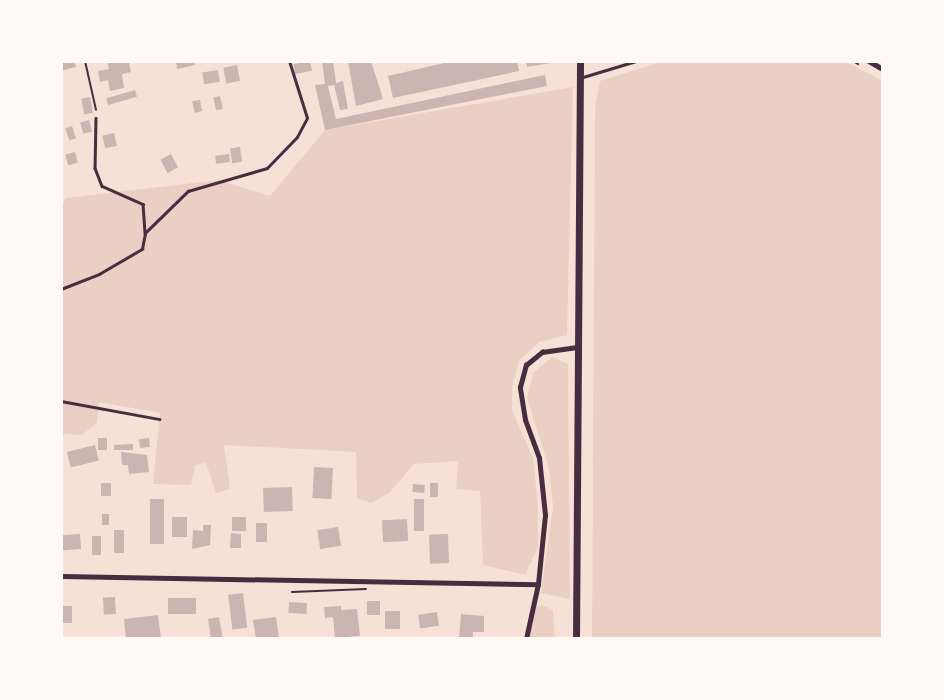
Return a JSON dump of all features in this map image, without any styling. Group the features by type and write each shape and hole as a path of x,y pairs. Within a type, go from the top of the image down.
{"main road":[{"path":"576,639 580,61"}],"street":[{"path":"869,61 883,69"},
{"path":"526,639 538,584 544,488 520,387 526,365 541,352 576,347"},
{"path":"61,576 538,584"}],"lane":[{"path":"145,233 188,191 267,167 297,137 307,118 289,61"},
{"path":"580,78 636,61"},
{"path":"61,289 99,274 142,248 145,233 143,204 102,186 95,168 96,118"},
{"path":"61,401 159,419"}],"path":[{"path":"85,61 96,118"},
{"path":"853,61 858,64"},
{"path":"292,593 366,591 366,581"}],"shaded area":[{"path":"664,61 844,61 883,81 883,639 592,639 595,106 600,81"},
{"path":"573,87 567,335 539,342 519,361 512,387 512,410 533,458 538,505 538,547 525,575 483,565 480,491 456,489 458,461 414,464 389,493 371,503 357,498 356,452 224,445 230,489 216,493 206,463 195,465 191,485 153,484 160,413 99,402 97,423 82,435 61,434 61,206 66,198 219,180 270,196 325,130"},
{"path":"552,357 568,364 570,599 541,593 553,507 549,468 527,398 533,373"},
{"path":"541,605 553,610 555,639 528,639 535,608"}],"building":[{"path":"61,61 74,61 76,67 61,71"},
{"path":"107,61 129,62 131,72 122,74 124,88 110,91 108,80 100,82 98,71 109,69"},
{"path":"176,61 195,61 195,65 177,69"},
{"path":"310,61 312,71 295,74 293,64"},
{"path":"322,61 333,61 336,83 343,81 348,109 340,110 334,85 328,86 336,119 545,75 547,86 325,130 315,85 325,84"},
{"path":"348,61 371,61 383,99 356,106"},
{"path":"453,61 517,61 519,71 393,98 388,76"},
{"path":"526,61 551,61 551,63 527,67"},
{"path":"237,65 240,81 226,83 223,68"},
{"path":"218,70 220,82 204,84 202,73"},
{"path":"135,90 137,97 108,105 106,98"},
{"path":"220,96 223,109 216,110 213,98"},
{"path":"90,97 93,113 84,114 81,99"},
{"path":"200,100 202,111 195,113 192,101"},
{"path":"89,120 92,132 83,134 80,122"},
{"path":"72,126 76,138 69,141 65,128"},
{"path":"114,133 117,146 105,148 102,136"},
{"path":"240,147 242,162 232,163 230,148"},
{"path":"75,152 78,163 68,165 65,155"},
{"path":"171,154 178,167 167,173 160,160"},
{"path":"229,154 230,162 216,164 215,156"},
{"path":"98,438 107,438 107,450 98,450"},
{"path":"149,438 150,447 140,448 139,439"},
{"path":"133,444 133,450 114,450 114,445"},
{"path":"95,445 99,461 71,468 67,452"},
{"path":"121,452 147,455 149,472 129,474 128,465 122,465"},
{"path":"314,467 333,468 331,499 312,498"},
{"path":"101,483 111,483 111,496 101,496"},
{"path":"430,483 438,483 438,497 430,497"},
{"path":"413,484 425,485 424,493 412,492"},
{"path":"292,487 293,511 264,512 263,488"},
{"path":"150,499 164,499 164,544 150,544"},
{"path":"414,499 424,499 424,531 414,531"},
{"path":"102,514 109,514 109,525 102,525"},
{"path":"172,517 187,517 187,537 172,537"},
{"path":"232,517 246,517 246,531 232,531"},
{"path":"407,519 408,541 383,542 382,520"},
{"path":"256,523 267,523 267,542 256,542"},
{"path":"203,525 211,525 210,545 192,549 193,530 203,531"},
{"path":"338,527 341,546 320,549 317,530"},
{"path":"114,530 124,530 124,553 114,553"},
{"path":"231,533 241,534 241,548 230,548"},
{"path":"80,534 81,549 62,550 61,535"},
{"path":"448,534 449,563 430,564 429,535"},
{"path":"92,536 101,536 101,555 92,555"},
{"path":"243,593 247,628 232,630 228,595"},
{"path":"115,597 116,614 104,615 103,598"},
{"path":"168,598 196,598 196,614 168,614"},
{"path":"367,601 380,601 380,615 367,615"},
{"path":"289,602 307,603 306,614 288,613"},
{"path":"61,606 72,606 72,623 61,623"},
{"path":"341,606 341,610 357,609 360,636 335,638 333,617 325,618 324,607"},
{"path":"385,611 400,611 400,629 385,629"},
{"path":"437,612 439,626 420,629 418,615"},
{"path":"461,614 484,616 484,632 473,632 473,639 459,639"},
{"path":"158,615 161,639 126,639 124,619"},
{"path":"219,617 223,639 211,639 208,619"},
{"path":"276,617 279,639 256,639 253,620"}]}
